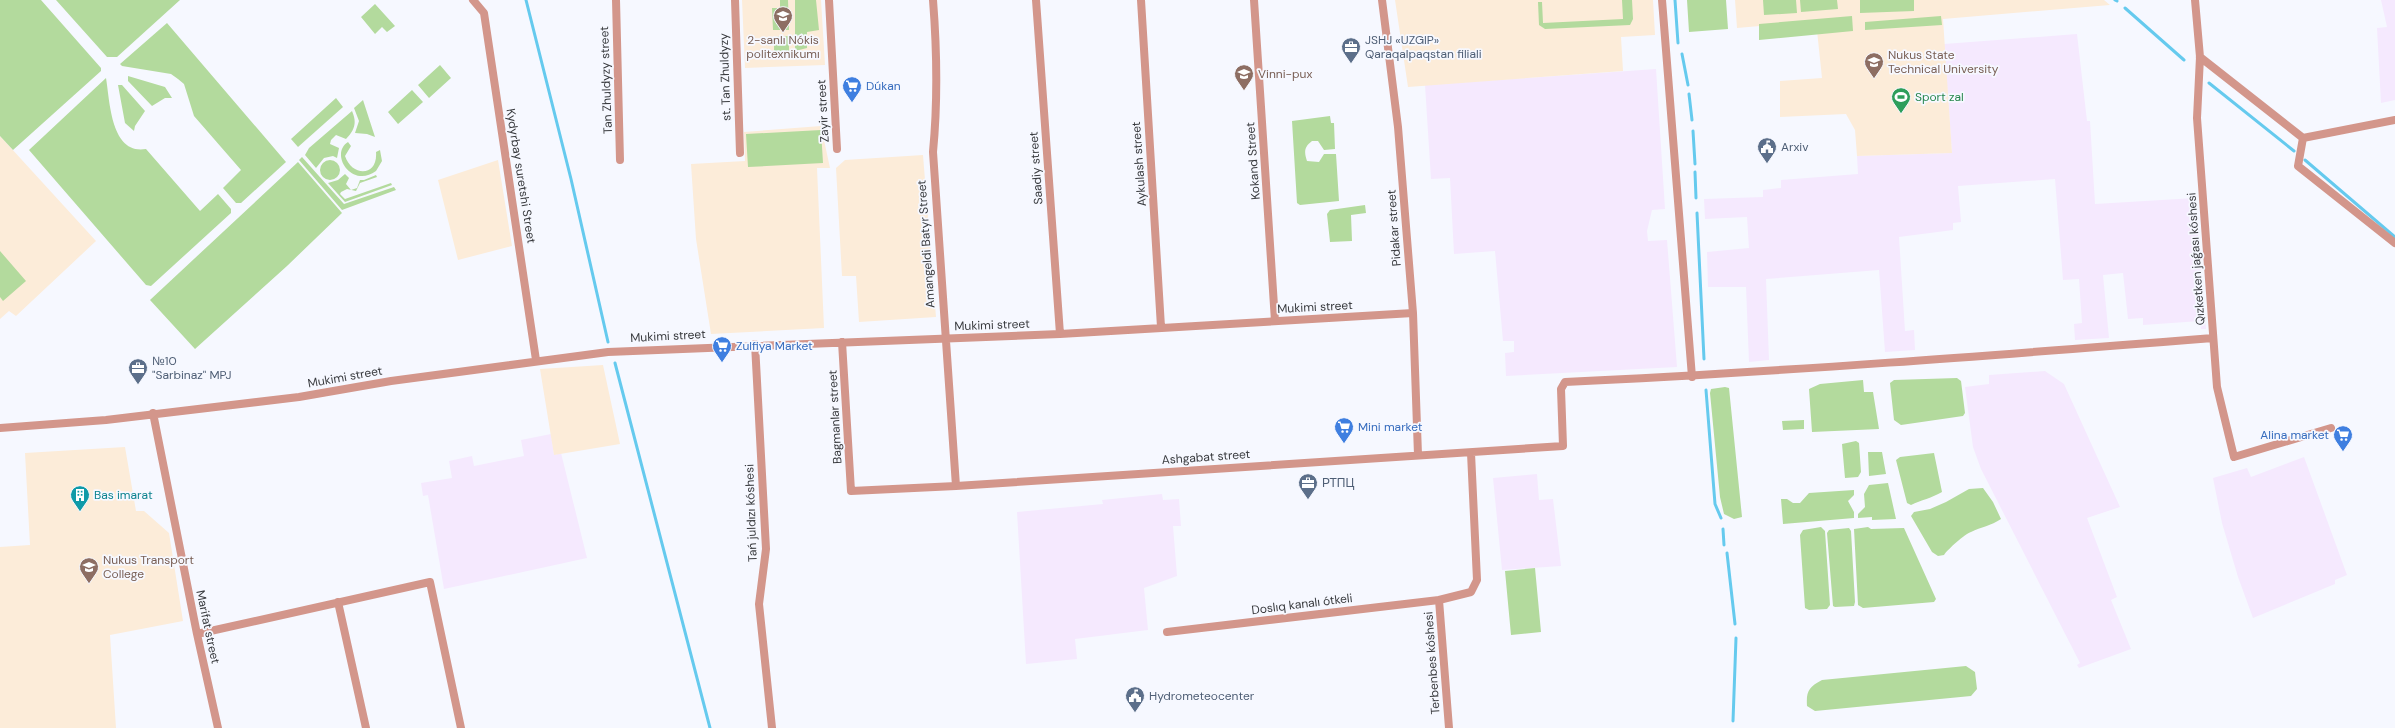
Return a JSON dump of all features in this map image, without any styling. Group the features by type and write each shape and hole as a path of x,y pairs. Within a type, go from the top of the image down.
{"street":[{"name":"Kydyrbay suretshi Street","path":"473,0 484,13 536,360"},
{"name":"Tan Zhuldyzy street","path":"616,0 620,160"},
{"name":"st. Tan Zhuldyzy","path":"735,0 740,153"},
{"name":"Zayir street","path":"829,0 837,149"},
{"name":"Amangeldi Batyr Street","path":"933,0 938,61 937,113 932,152 944,339 956,486"},
{"name":"Saadiy street","path":"1036,0 1060,334"},
{"name":"Aykulash street","path":"1141,0 1161,327"},
{"name":"Kokand Street","path":"1254,0 1275,321"},
{"name":"Pidakar street","path":"1382,0 1398,127 1413,314 1418,455"},
{"path":"1662,0 1692,376 2042,353 2213,338"},
{"name":"Qızketken jaǵası kóshesi","path":"2195,0 2200,56 2197,118 2217,387 2234,457 2331,428"},
{"path":"2200,56 2303,138 2395,121"},
{"path":"2303,138 2298,166 2395,243"},
{"name":"Mukimi street","path":"0,428 106,420 153,413 299,397 391,381 536,360 646,349 1060,334 1161,327 1413,314"},
{"name":"Bagmanlar street","path":"842,342 851,491"},
{"name":"Tań juldızı kóshesi","path":"755,344 766,549 759,604 772,728"},
{"name":"Ashgabat street","path":"851,491 956,486 1562,446 1561,389 1565,382 1692,376"},
{"name":"Marifat street","path":"153,413 197,634 218,728"},
{"name":"Terbenbes kóshesi","path":"1449,728 1439,600 1471,592 1477,580 1471,453"},
{"path":"197,634 430,582 461,728"},
{"name":"Doslıq kanalı ótkeli","path":"1167,632 1439,600"},
{"path":"338,602 366,728"}],"shaded area":[{"name":"2-sanlı Nókis politexnikumı","path":"742,0 821,0 825,65 745,68"},
{"path":"1395,0 1653,0 1655,35 1621,37 1623,71 1408,87"},
{"name":"Nukus State Technical University","path":"1735,0 2104,0 2110,5 1943,19 1952,153 1857,156 1855,130 1846,114 1780,117 1780,81 1822,78 1816,21 1737,28"},
{"path":"2381,0 2395,0 2395,100 2381,103 2377,28 2387,27"},
{"path":"2077,34 2087,121 2090,121 2095,204 2195,198 2206,329 2201,329 2200,321 2143,325 2143,318 2128,319 2123,273 2103,275 2109,338 2075,340 2074,324 2082,323 2079,279 2063,280 2055,179 1958,186 1961,222 1953,223 1953,230 1899,237 1905,331 1914,330 1915,350 1885,352 1879,270 1766,279 1769,360 1749,362 1746,287 1708,287 1707,252 1749,248 1747,217 1705,219 1704,199 1763,197 1763,190 1781,188 1781,180 1858,174 1857,156 1952,153 1944,44"},
{"path":"1656,69 1665,209 1652,210 1647,231 1648,241 1667,240 1677,367 1506,376 1505,353 1514,352 1514,341 1503,341 1495,251 1454,254 1450,178 1431,179 1425,85"},
{"path":"821,126 830,168 817,168 824,328 711,334 696,239 691,164 745,161 744,132"},
{"path":"0,136 96,241 16,316 9,311 0,319"},
{"path":"923,155 936,317 859,322 856,276 842,276 836,168 845,160"},
{"path":"498,160 512,246 458,260 438,180"},
{"path":"603,365 620,444 554,455 540,369"},
{"path":"2045,371 2064,384 2120,507 2087,518 2117,597 2111,600 2131,649 2079,668 2077,665 2080,663 1981,469 1973,447 1965,387 1989,384 1989,375"},
{"path":"551,434 554,455 561,453 587,558 444,589 428,495 423,496 421,483 452,478 449,461 472,456 474,466 524,456 521,440"},
{"name":"Nukus Transport College","path":"125,447 136,511 144,511 169,533 183,621 110,635 116,728 0,728 0,547 30,545 25,453"},
{"path":"2304,457 2347,575 2335,580 2335,584 2253,618 2238,577 2222,523 2213,478 2247,468 2251,477"},
{"path":"1537,474 1539,500 1553,499 1561,566 1502,570 1493,478"},
{"path":"1162,494 1163,500 1179,499 1181,526 1173,526 1177,576 1144,588 1148,630 1075,639 1077,659 1026,664 1017,512 1103,504 1102,500"}],"green space":[{"path":"0,0 41,0 101,68 101,71 13,150 0,136"},
{"path":"56,0 180,0 117,57 107,57"},
{"path":"780,0 788,0 789,30 773,30 772,8 780,8"},
{"path":"795,0 816,0 819,30 807,32 807,48 795,51"},
{"path":"1622,0 1632,0 1633,19 1630,25 1545,29 1539,25 1538,2 1542,2 1543,23 1623,19"},
{"path":"1687,0 1726,0 1728,29 1689,32"},
{"path":"1763,0 1796,0 1797,13 1764,15"},
{"path":"1800,0 1837,0 1838,9 1801,12"},
{"path":"1860,0 1914,0 1914,11 1860,13"},
{"path":"375,4 395,26 387,32 382,27 375,34 361,17"},
{"path":"1852,16 1853,31 1759,40 1759,24"},
{"path":"1941,16 1942,25 1865,30 1865,22"},
{"path":"167,23 286,162 241,203 236,203 223,188 241,170 194,116 184,84 171,74 122,66 120,64"},
{"path":"789,36 789,53 774,54 774,37"},
{"path":"440,65 451,78 429,98 418,85"},
{"path":"128,76 165,87 172,98 165,98 152,106 128,81"},
{"path":"106,78 114,125 119,136 126,144 134,149 146,149 200,211 218,194 231,209 231,213 151,286 146,285 29,150"},
{"path":"118,85 122,85 145,111 135,126 134,131 125,123"},
{"path":"412,90 423,102 398,124 388,112"},
{"path":"336,98 343,107 298,147 291,139"},
{"path":"363,100 375,137 367,134 355,133 359,121 354,108"},
{"path":"352,111 355,122 353,129 346,139 336,135 331,140 330,144 339,148 337,158 333,156 324,158 316,168 305,155 309,148"},
{"path":"1330,116 1331,123 1334,123 1335,149 1324,150 1318,141 1312,141 1305,150 1305,155 1307,161 1319,162 1324,154 1336,154 1339,201 1300,205 1297,203 1292,121"},
{"path":"821,130 823,163 748,167 746,134"},
{"path":"348,142 351,146 345,156 348,163 358,171 369,170 376,160 376,152 380,150 382,161 376,171 367,175 359,176 346,168 342,161 341,154 343,147"},
{"path":"302,157 344,204 394,187 396,190 342,210 299,160"},
{"path":"330,160 337,163 340,170 337,177 330,180 323,177 320,170 323,163"},
{"path":"298,162 342,213 287,266 195,349 150,300"},
{"path":"345,174 349,178 346,184 351,190 347,189 341,192 340,194 345,199 391,183 392,185 345,202 328,183 338,180"},
{"path":"376,175 377,177 360,183 356,191 351,190 357,188 360,180"},
{"path":"1365,205 1366,213 1351,215 1352,241 1330,242 1327,214 1330,210"},
{"path":"0,251 26,281 3,301 0,297"},
{"path":"1957,378 1961,381 1965,413 1963,416 1901,425 1894,420 1890,383 1894,380"},
{"path":"1863,380 1864,392 1873,392 1879,429 1812,432 1809,389 1820,384"},
{"path":"1725,387 1729,388 1742,517 1734,519 1724,514 1720,497 1710,393 1711,389"},
{"path":"1804,420 1804,429 1783,430 1782,421"},
{"path":"1856,441 1859,443 1861,472 1858,477 1845,478 1842,444"},
{"path":"1868,452 1882,452 1886,474 1869,476"},
{"path":"1934,453 1942,492 1911,505 1907,503 1896,460 1900,457"},
{"path":"1888,483 1896,519 1872,520 1872,517 1858,518 1858,514 1865,507 1864,494 1869,485"},
{"path":"1983,488 1993,502 2001,519 1968,533 1944,555 1938,556 1932,552 1911,516 1914,512 1930,509 1969,489"},
{"path":"1854,490 1854,495 1848,501 1854,512 1854,518 1783,524 1781,499 1787,499 1793,503 1800,503 1809,493"},
{"path":"1821,527 1825,531 1830,605 1827,609 1809,610 1805,608 1800,535 1803,530"},
{"path":"1868,527 1871,529 1904,528 1936,599 1934,602 1863,608 1858,605 1854,529"},
{"path":"1849,528 1851,531 1855,602 1854,606 1835,607 1833,606 1827,533 1829,530"},
{"path":"1535,568 1541,632 1511,635 1505,571"},
{"path":"1966,666 1975,672 1977,689 1971,696 1815,711 1807,706 1809,690 1822,680"}],"waterway":[{"path":"526,0 571,179 608,342"},
{"path":"1675,0 1678,43"},
{"path":"2125,8 2184,60"},
{"path":"1682,54 1688,85"},
{"path":"2209,83 2294,151"},
{"path":"1689,94 1692,120"},
{"path":"1693,131 1695,164"},
{"path":"2305,160 2395,237"},
{"path":"1695,172 1696,198"},
{"path":"1697,213 1704,359"},
{"path":"615,363 710,728"},
{"path":"1706,390 1715,504 1721,518"},
{"path":"1723,529 1724,545"},
{"path":"1727,553 1735,624"},
{"path":"1733,721 1736,638"}],"place":[{"name":"2-sanlı Nókis politexnikumı","path":"783,33"},
{"name":"JSHJ «UZGIP» Qaraqalpaqstan filiali","path":"1351,64"},
{"name":"Nukus State Technical University","path":"1874,79"},
{"name":"Vinni-pux","path":"1244,91"},
{"name":"Dúkan","path":"852,103"},
{"name":"Sport zal","path":"1901,114"},
{"name":"Arxiv","path":"1767,164"},
{"name":"Zulfiya Market","path":"722,363"},
{"name":"№10 \"Sarbinaz\" MPJ","path":"138,385"},
{"name":"Mini market","path":"1344,444"},
{"name":"Alina market","path":"2343,452"},
{"name":"РТПЦ","path":"1308,500"},
{"name":"Bas imarat","path":"80,512"},
{"name":"Nukus Transport College","path":"89,584"},
{"name":"Hydrometeocenter","path":"1135,713"}]}
